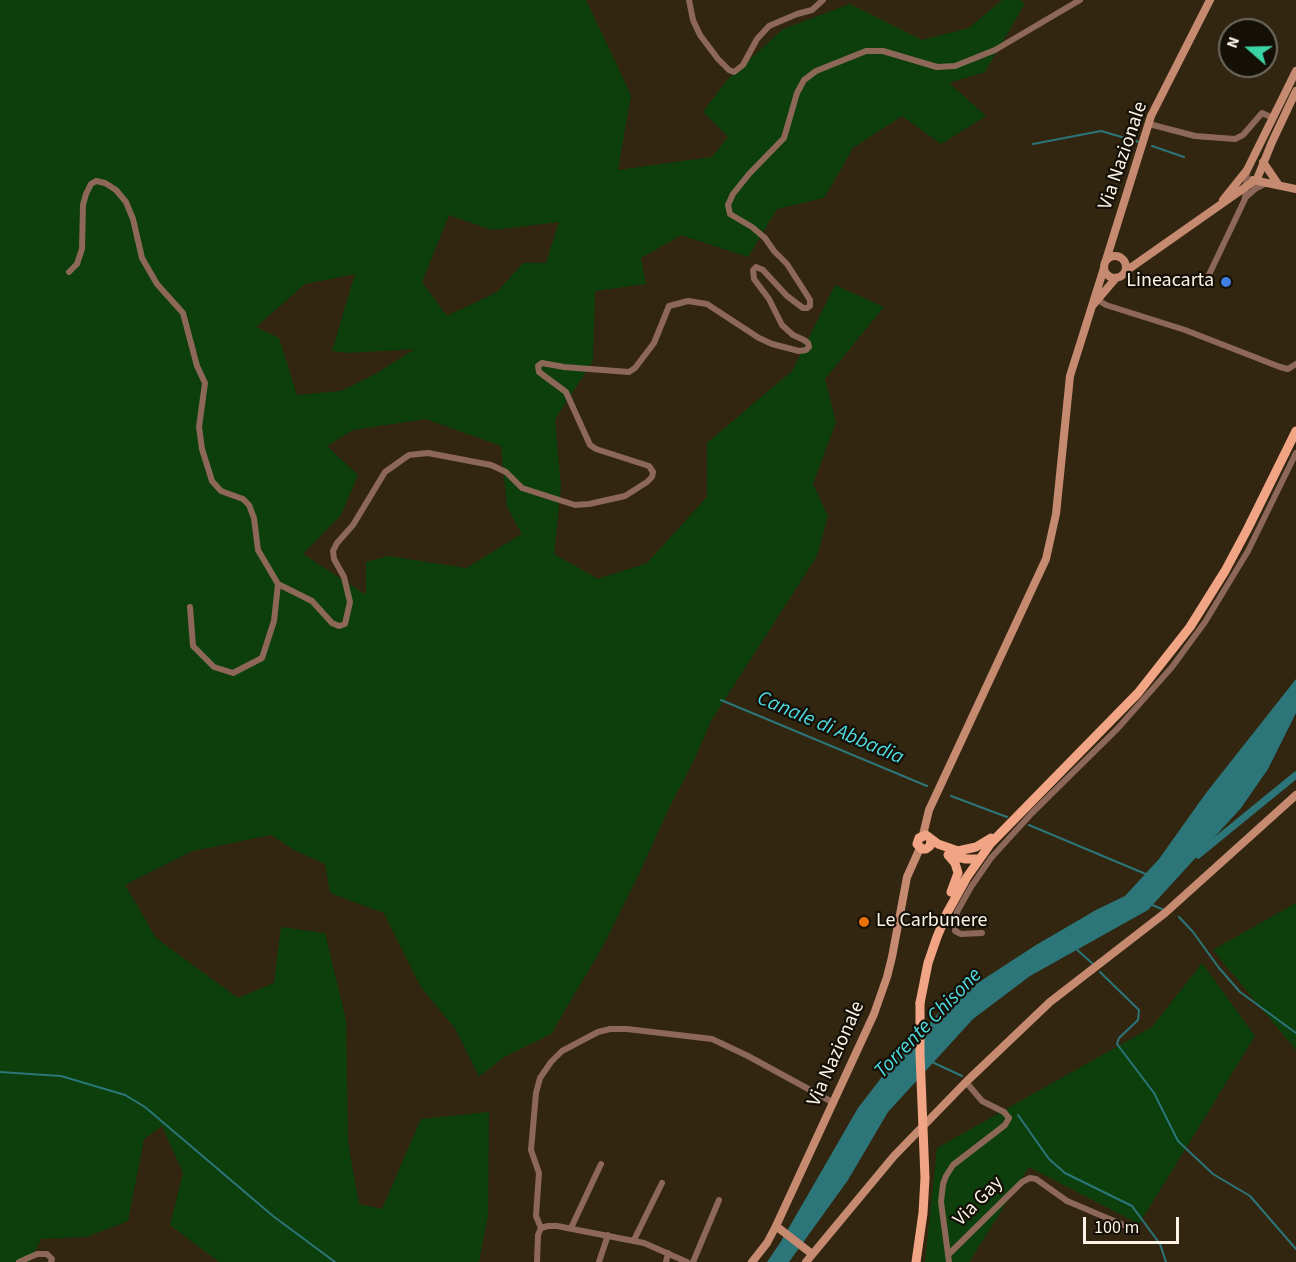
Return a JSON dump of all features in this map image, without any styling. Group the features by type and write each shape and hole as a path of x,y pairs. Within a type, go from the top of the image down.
{"main road":[{"name":"Via Nazionale","path":"752,1262 767,1243 776,1226 834,1103 882,993 892,957 907,877 926,843 930,810 1046,558 1056,514 1070,376 1149,124 1210,0"},
{"path":"1212,211 1233,190 1247,170 1296,71"},
{"path":"1090,310 1116,278 1254,182 1261,174 1296,91"},
{"path":"1255,155 1264,163 1278,184"},
{"path":"1247,170 1254,182"},
{"path":"1254,182 1278,184 1296,189"},
{"path":"1113,239 1114,249 1126,264 1126,271"},
{"path":"1116,278 1107,275 1105,264 1112,256 1147,255"},
{"path":"916,1262 925,1178 920,1003 941,925 955,897 979,859 1010,824 1138,693 1190,627 1225,571 1296,431"},
{"path":"776,1226 809,1258 889,1161 966,1082 1050,1002 1165,913 1296,795"},
{"path":"926,843 966,850 988,841 1010,824"},
{"path":"926,843 948,855 979,859"},
{"path":"924,982 923,968 929,942 958,878 956,863 948,855"}],"street":[{"path":"689,0 693,20 700,35 718,59 734,72 743,65 758,39 769,26 812,10 823,0"},
{"path":"69,272 77,264 82,249 83,205 86,194 91,184 96,181 105,183 116,190 126,202 133,219 142,258 157,284 183,314 197,366 205,383 199,427 202,449 212,481 221,491 243,499 249,505 254,518 258,550 278,584 312,602 332,623 339,626 345,624 350,602 348,588 334,560 333,551 358,517 385,472 400,460 417,453 428,453 491,465 506,472 522,488 575,505 625,496 647,482 653,472 649,466 590,445 570,397 560,386 539,372 538,366 542,363 629,372 635,368 654,343 669,306 688,301 707,304 772,344 799,351 806,350 808,343 788,331 783,325 769,299 754,279 753,270 756,267 764,270 787,296 807,309 810,306 805,292 787,264 759,231 733,217 728,205 733,194 749,174 784,138 797,93 804,81 816,71 866,51 883,51 937,67 955,66 995,50 1080,0"},
{"path":"1149,124 1195,136 1235,139 1243,135 1262,113 1273,118"},
{"path":"1245,199 1247,170"},
{"path":"1206,281 1245,199 1255,189 1267,183"},
{"path":"1098,300 1106,305 1185,330 1280,367 1288,369 1296,364"},
{"path":"982,933 961,934 955,931 957,912 971,887 991,858 1032,813 1118,728 1172,667 1205,622 1248,551 1296,453"},
{"path":"190,607 193,646 214,667 233,673 262,658 274,621 278,584"},
{"path":"542,1228 536,1216 539,1173 531,1150 536,1093 540,1078 550,1062 562,1051 598,1032 627,1029 712,1039 834,1103"},
{"name":"Via Gay","path":"949,1259 941,1202 946,1176 959,1160 1005,1125 1009,1118 1004,1112 982,1101 966,1082"},
{"path":"571,1228 601,1164"},
{"name":"Via Gay","path":"949,1259 1022,1182 1030,1178 1036,1179 1067,1201 1133,1228"},
{"path":"634,1240 662,1183"},
{"path":"693,1262 719,1200"},
{"path":"537,1262 538,1235 542,1228 548,1226 634,1240 687,1262"},
{"path":"598,1262 608,1235"},
{"path":"666,1262 668,1253"},
{"path":"19,1262 37,1254 47,1254 52,1259 51,1262"}],"green space":[{"path":"0,0 586,0 631,95 618,170 712,157 728,137 703,112 727,80 783,29 850,4 922,40 969,28 1002,0 1019,0 1025,3 985,72 949,83 986,116 941,144 902,116 853,148 824,198 777,209 748,257 681,235 641,258 646,284 595,291 593,361 555,419 561,488 554,554 598,579 647,563 707,497 707,443 792,371 835,285 884,307 825,379 836,422 813,484 828,516 817,556 711,721 603,946 551,1034 504,1057 479,1077 456,1030 421,987 384,913 330,893 325,864 294,850 271,835 193,851 125,885 156,938 238,998 274,983 281,927 325,933 346,1020 348,1142 359,1204 382,1209 421,1119 489,1112 488,1215 479,1262 219,1262 170,1225 183,1173 162,1126 144,1139 128,1221 86,1237 41,1239 30,1262 0,1262","holes":["449,215 492,230 559,222 546,263 523,263 497,292 447,316 422,282","355,274 332,351 348,353 415,349 377,373 341,391 297,395 279,338 256,327 305,284","426,419 501,446 507,507 522,534 466,568 388,556 366,562 366,595 303,554 341,515 358,475 327,446 353,430"]},
{"path":"1296,903 1296,1050 1213,950"},
{"path":"1202,963 1255,1036 1139,1224 1029,1167 969,1262 925,1262 937,1148 1152,1027"}],"water":[{"name":"Torrente Chisone","path":"1296,679 1296,713 1268,769 1241,808 1148,910 1030,976 973,1019 888,1112 848,1180 789,1262 767,1262 858,1108 895,1060 950,1001 1036,945 1125,896 1159,859 1206,793"}],"waterway":[{"name":"Canale di Abbadia","path":"1033,144 1101,131 1139,142"},
{"name":"Canale di Abbadia","path":"1152,146 1184,157"},
{"name":"Canale di Abbadia","path":"721,700 927,786"},
{"path":"1198,855 1296,775"},
{"name":"Canale di Abbadia","path":"951,796 1007,817"},
{"name":"Canale di Abbadia","path":"1029,825 1148,875"},
{"path":"1150,904 1164,910"},
{"path":"1179,917 1240,992 1296,1033"},
{"path":"1075,948 1093,964"},
{"path":"1100,972 1139,1010 1138,1020 1119,1038 1117,1044 1154,1093 1178,1141 1213,1174 1250,1196 1296,1249"},
{"path":"932,1062 962,1076"},
{"path":"0,1072 61,1076 125,1095 145,1107 273,1216 335,1262"},
{"path":"1018,1115 1049,1159 1065,1173 1132,1206 1160,1244 1166,1262"}],"place":[{"name":"Lineacarta","path":"1226,282"},
{"name":"Le Carbunere","path":"864,922"}]}
